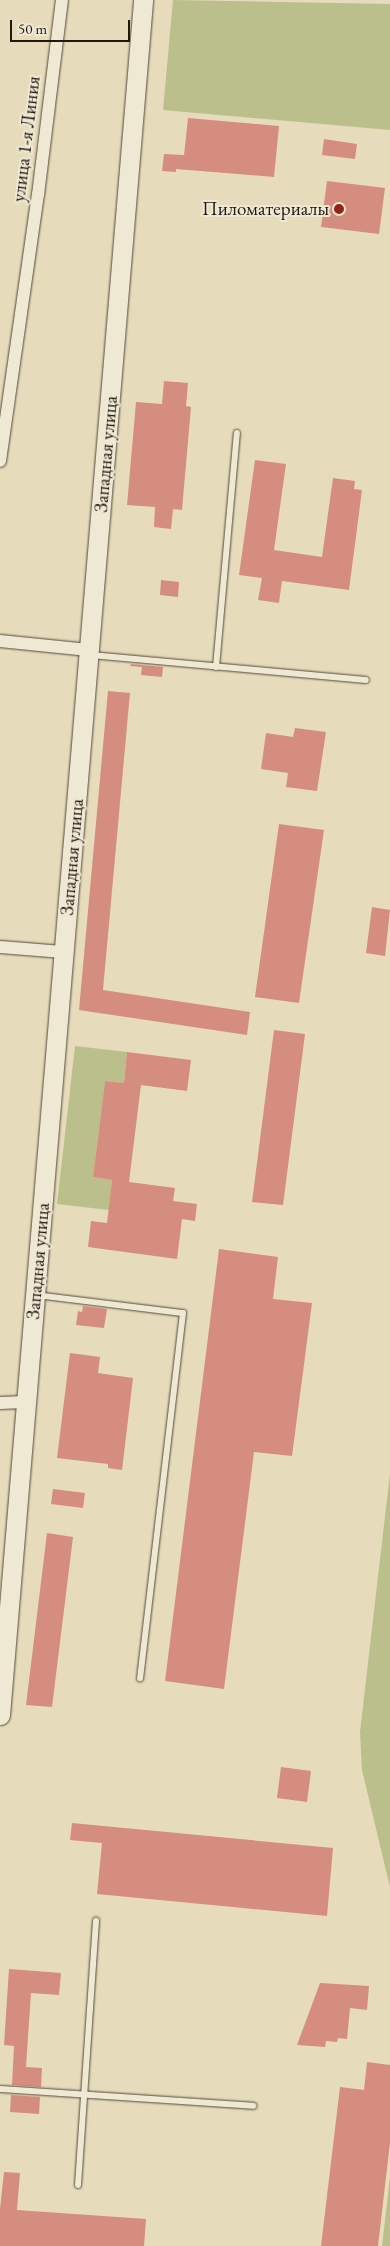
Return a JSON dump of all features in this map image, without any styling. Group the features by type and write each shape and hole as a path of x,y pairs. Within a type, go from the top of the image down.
{"street":[{"name":"улица 1-я Линия","path":"0,461 38,194 62,0"},
{"name":"Западная улица","path":"0,1715 143,0"},
{"path":"0,641 89,653"},
{"path":"0,947 63,952"},
{"path":"0,1403 26,1402"}],"lane":[{"path":"216,667 237,433"},
{"path":"89,653 216,667 366,680"},
{"path":"35,1295 183,1314 140,1678"},
{"path":"78,2185 96,1921"},
{"path":"0,2089 253,2106"}],"green space":[{"path":"173,0 390,4 390,130 163,110"},
{"path":"75,1046 127,1052 124,1083 105,1081 93,1177 112,1180 109,1210 57,1204"},
{"path":"390,1473 390,1887 362,1770 360,1732"},
{"path":"390,2177 390,2246 382,2246"}],"building":[{"path":"188,118 279,126 274,177 176,169 176,172 162,171 164,154 184,155"},
{"path":"324,139 357,144 355,159 322,155"},
{"path":"327,181 385,188 379,234 321,227"},
{"path":"164,381 188,383 186,406 191,407 182,510 173,509 171,529 154,527 155,507 127,505 136,402 162,404"},
{"path":"255,460 286,464 274,550 322,557 333,478 355,481 354,489 362,490 349,590 282,581 279,603 258,600 262,578 239,575"},
{"path":"161,580 179,582 178,597 160,595"},
{"path":"131,664 163,667 162,677 141,675 142,667 130,666"},
{"path":"108,691 130,693 103,990 250,1012 247,1035 79,1010"},
{"path":"295,728 326,732 317,791 286,787 288,773 261,769 266,733 293,737"},
{"path":"279,824 324,830 299,1003 255,997"},
{"path":"372,907 390,910 385,956 366,953"},
{"path":"274,1030 305,1034 283,1205 252,1202"},
{"path":"127,1052 191,1060 187,1091 141,1085 129,1182 175,1188 173,1201 197,1204 195,1221 182,1219 177,1259 88,1247 91,1221 107,1223 112,1180 93,1177 105,1081 124,1083"},
{"path":"219,1249 278,1257 273,1299 312,1303 292,1456 254,1452 224,1689 165,1681"},
{"path":"83,1306 107,1309 104,1328 76,1325 78,1311 82,1312"},
{"path":"70,1353 100,1357 98,1373 133,1378 122,1470 108,1468 108,1464 57,1458"},
{"path":"53,1489 85,1493 83,1508 51,1504"},
{"path":"47,1533 73,1537 52,1707 26,1705"},
{"path":"281,1767 311,1771 307,1802 277,1798"},
{"path":"72,1823 333,1848 327,1916 97,1894 102,1843 70,1840"},
{"path":"9,1969 61,1973 59,1995 31,1993 26,2067 42,2068 41,2087 12,2085 14,2046 4,2045"},
{"path":"320,1983 369,1986 367,2010 350,2008 347,2039 338,2038 337,2042 326,2041 325,2047 297,2045"},
{"path":"367,2062 390,2065 390,2143 378,2246 321,2246 340,2087 364,2090"},
{"path":"11,2095 40,2097 39,2114 10,2112"},
{"path":"4,2172 20,2173 17,2210 146,2219 144,2246 0,2246 0,2209"}],"place":[{"name":"Пиломатериалы","path":"339,209"}]}
